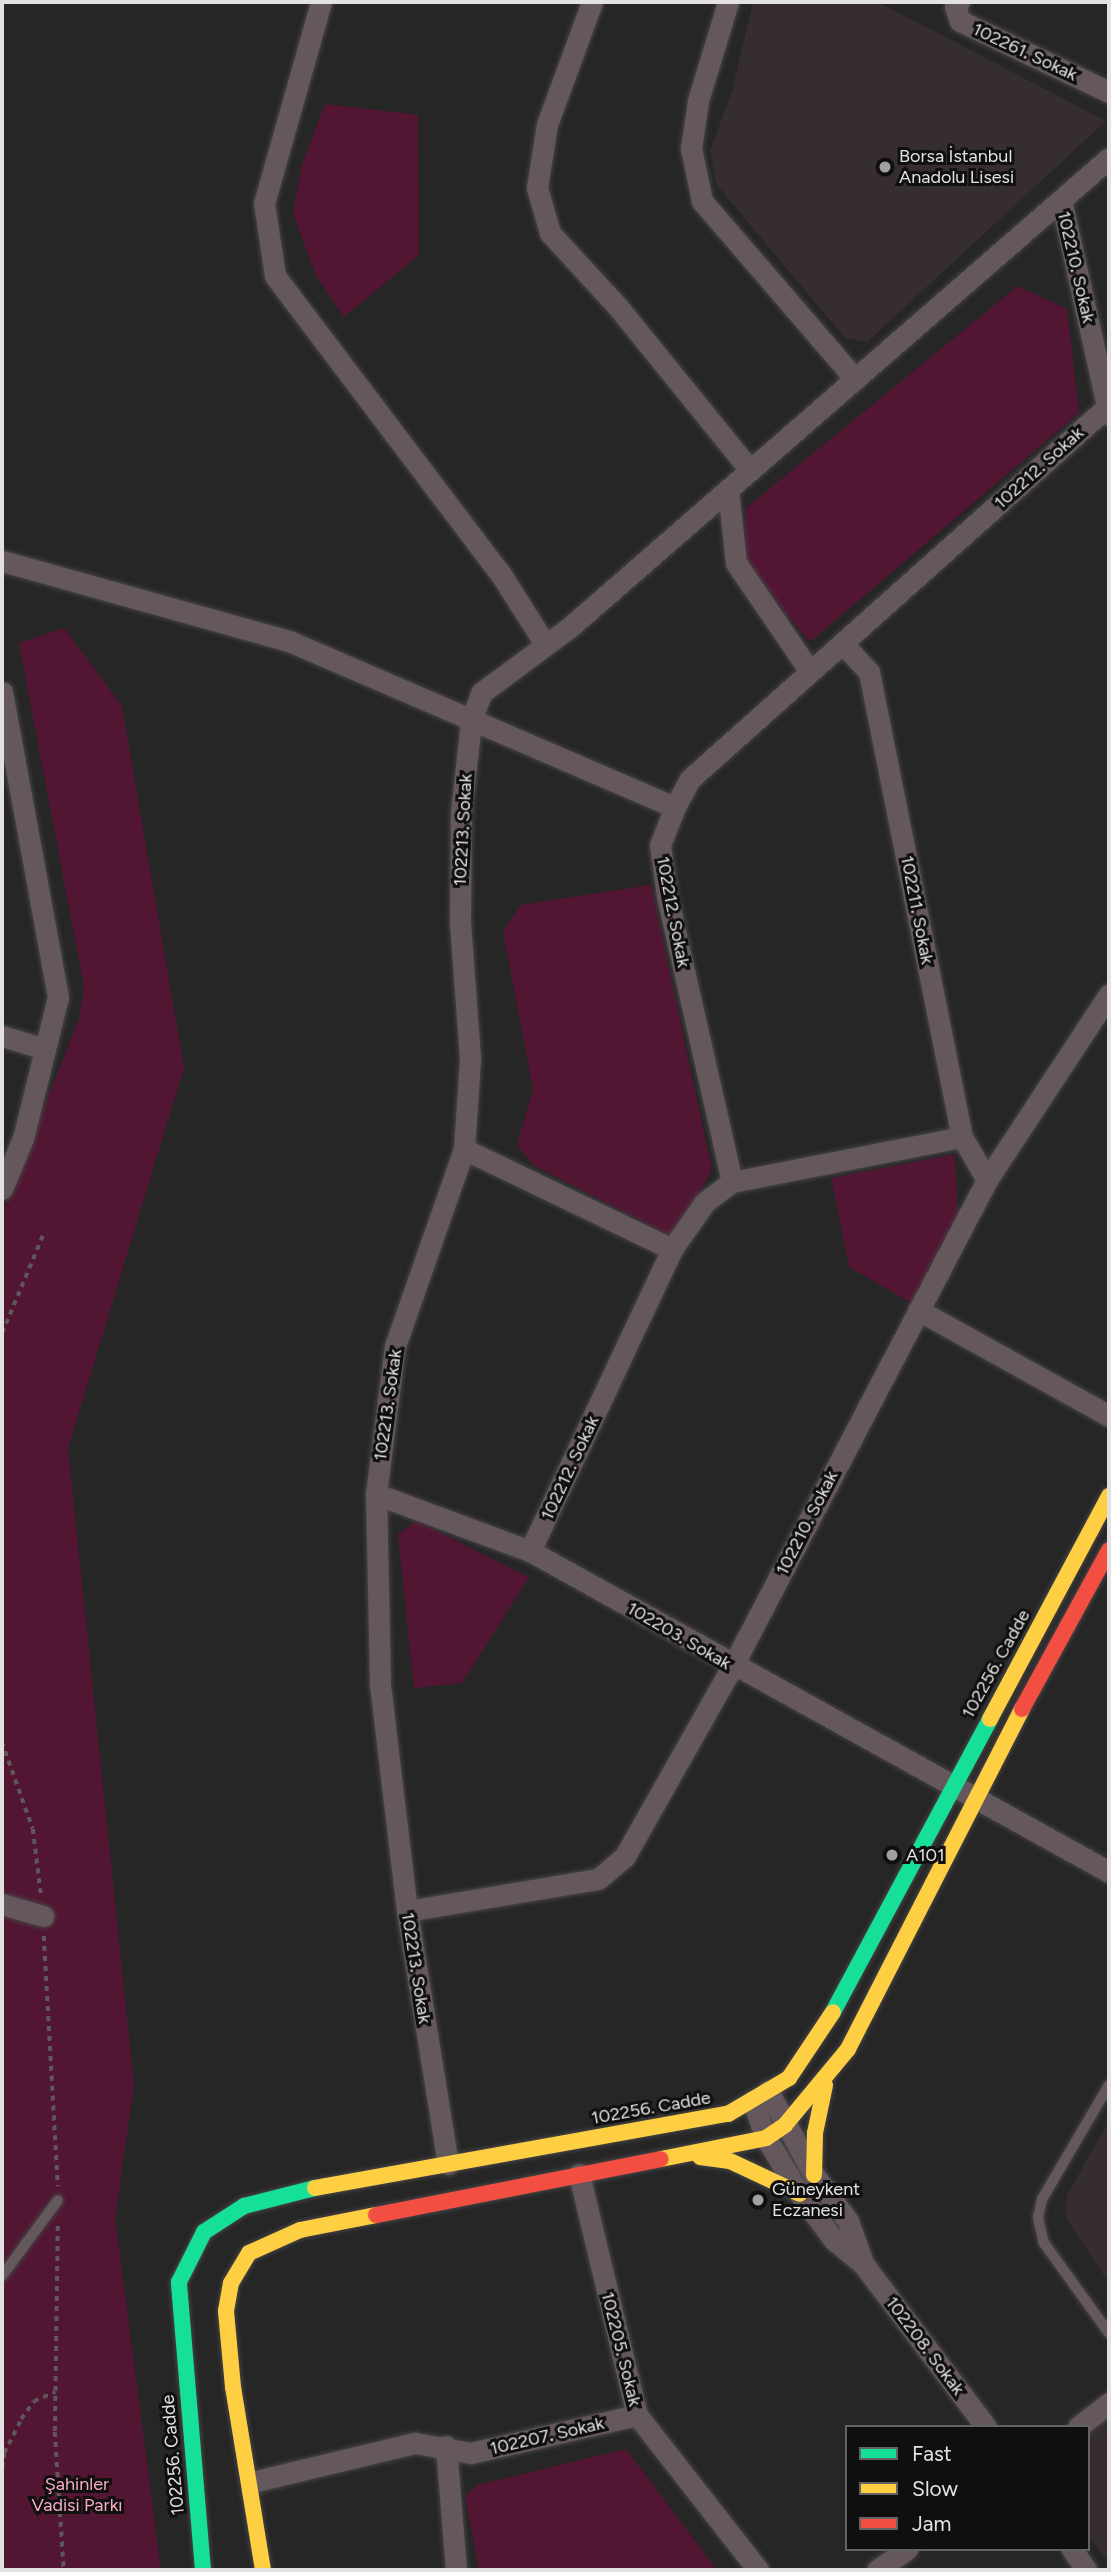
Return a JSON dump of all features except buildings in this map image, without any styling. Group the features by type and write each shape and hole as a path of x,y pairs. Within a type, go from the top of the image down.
{"street":[{"path":"321,2 264,203 275,276 500,573 545,644"},
{"path":"592,2 547,124 537,188 550,233 618,307 750,471"},
{"path":"728,2 698,101 691,148 702,201 855,379"},
{"name":"102261. Sokak","path":"959,2 955,7 960,21 1109,92"},
{"name":"102213. Sokak","path":"447,2164 407,1911 380,1683 376,1494 395,1346 464,1149 470,1058 460,922 461,812 471,721 481,693 570,627 1109,158"},
{"name":"102210. Sokak","path":"1061,200 1109,411"},
{"name":"102212. Sokak","path":"530,1551 672,1249 705,1202 732,1182 667,895 660,845 675,807 690,779 809,670 843,644 1109,411"},
{"path":"729,489 736,563 809,670"},
{"path":"2,561 289,641 675,807"},
{"name":"102211. Sokak","path":"843,644 869,672 962,1137 987,1180"},
{"path":"2,692 8,763 58,997 23,1138 2,1189"},
{"name":"102210. Sokak","path":"407,1911 598,1879 625,1856 656,1808 732,1667 987,1180 1109,995"},
{"path":"2,1036 45,1049"},
{"path":"732,1182 962,1137"},
{"path":"464,1149 672,1249"},
{"path":"918,1310 1109,1416"},
{"name":"102203. Sokak","path":"376,1494 530,1551 732,1667 1109,1872"},
{"name":"102256. Cadde","path":"203,2570 179,2282 204,2232 244,2206 447,2164 728,2114 789,2078 836,2008 1109,1496"},
{"path":"263,2570 252,2483 233,2387 226,2311 231,2283 249,2253 300,2230 766,2138 785,2125 848,2049 973,1797 1109,1550"},
{"path":"2,1904 43,1916"},
{"path":"814,2175 814,2133 826,2077"},
{"name":"102208. Sokak","path":"761,2096 785,2125 814,2175 848,2221 864,2265"},
{"name":"102208. Sokak","path":"761,2096 766,2138 800,2194 833,2239 864,2265 984,2425"},
{"path":"682,2154 730,2161 800,2194"},
{"name":"102205. Sokak","path":"579,2174 637,2415 758,2570"},
{"path":"1081,2425 1109,2403"},
{"name":"102207. Sokak","path":"252,2483 415,2443 446,2446 471,2453 637,2415"},
{"path":"446,2446 456,2570"},
{"path":"877,2570 905,2551"},
{"path":"1073,2551 1086,2570"}],"lane":[{"path":"1109,2085 1042,2199 1038,2218 1044,2243 1109,2333"},
{"path":"2,2276 58,2200"}],"path":[{"path":"2,1333 43,1235"},
{"path":"2,1742 33,1829 43,1916 58,2200 55,2392 64,2570"},
{"path":"2,2468 4,2453 21,2419 34,2401 55,2392"}],"shaded area":[{"name":"Borsa İstanbul Anadolu Lisesi","path":"753,2 878,2 1106,121 867,342 845,338 716,184 710,151 732,91"},
{"path":"1109,2121 1109,2283 1068,2221 1065,2208 1068,2193"},
{"path":"1109,2413 1109,2563 1090,2538 1090,2427"}],"green space":[{"path":"325,104 418,115 419,255 344,317 316,276 293,213 302,165"},
{"path":"1018,286 1067,309 1079,413 810,642 745,563 746,508"},
{"name":"Şahinler Vadisi Parkı","path":"64,628 122,706 184,1068 68,1448 134,2085 115,2218 161,2570 2,2570 2,1213 79,1019 84,987 19,643"},
{"path":"651,885 712,1170 674,1238 533,1165 517,1145 533,1089 503,931 521,905"},
{"path":"955,1154 958,1217 913,1304 849,1267 831,1178"},
{"path":"417,1521 529,1577 462,1683 414,1688 398,1534"},
{"path":"626,2449 717,2570 479,2570 465,2496 477,2485"}],"traffic: fast":[{"path":"833,2012 990,1719"},
{"path":"203,2570 179,2282 204,2232 244,2206 315,2188"}],"traffic: slow":[{"path":"990,1719 1109,1496"},
{"path":"661,2159 766,2138 785,2125 848,2049 1022,1709"},
{"path":"315,2188 728,2114 789,2078 833,2012"},
{"path":"814,2175 815,2133 825,2085"},
{"path":"700,2157 730,2161 800,2194"},
{"path":"263,2570 233,2387 226,2311 231,2283 249,2253 300,2230 376,2215"}],"traffic: jam":[{"path":"1022,1709 1109,1550"},
{"path":"376,2215 661,2159"}],"place":[{"name":"Borsa İstanbul Anadolu Lisesi","path":"885,167"},
{"name":"A101","path":"892,1855"},
{"name":"Güneykent Eczanesi","path":"758,2200"}]}
